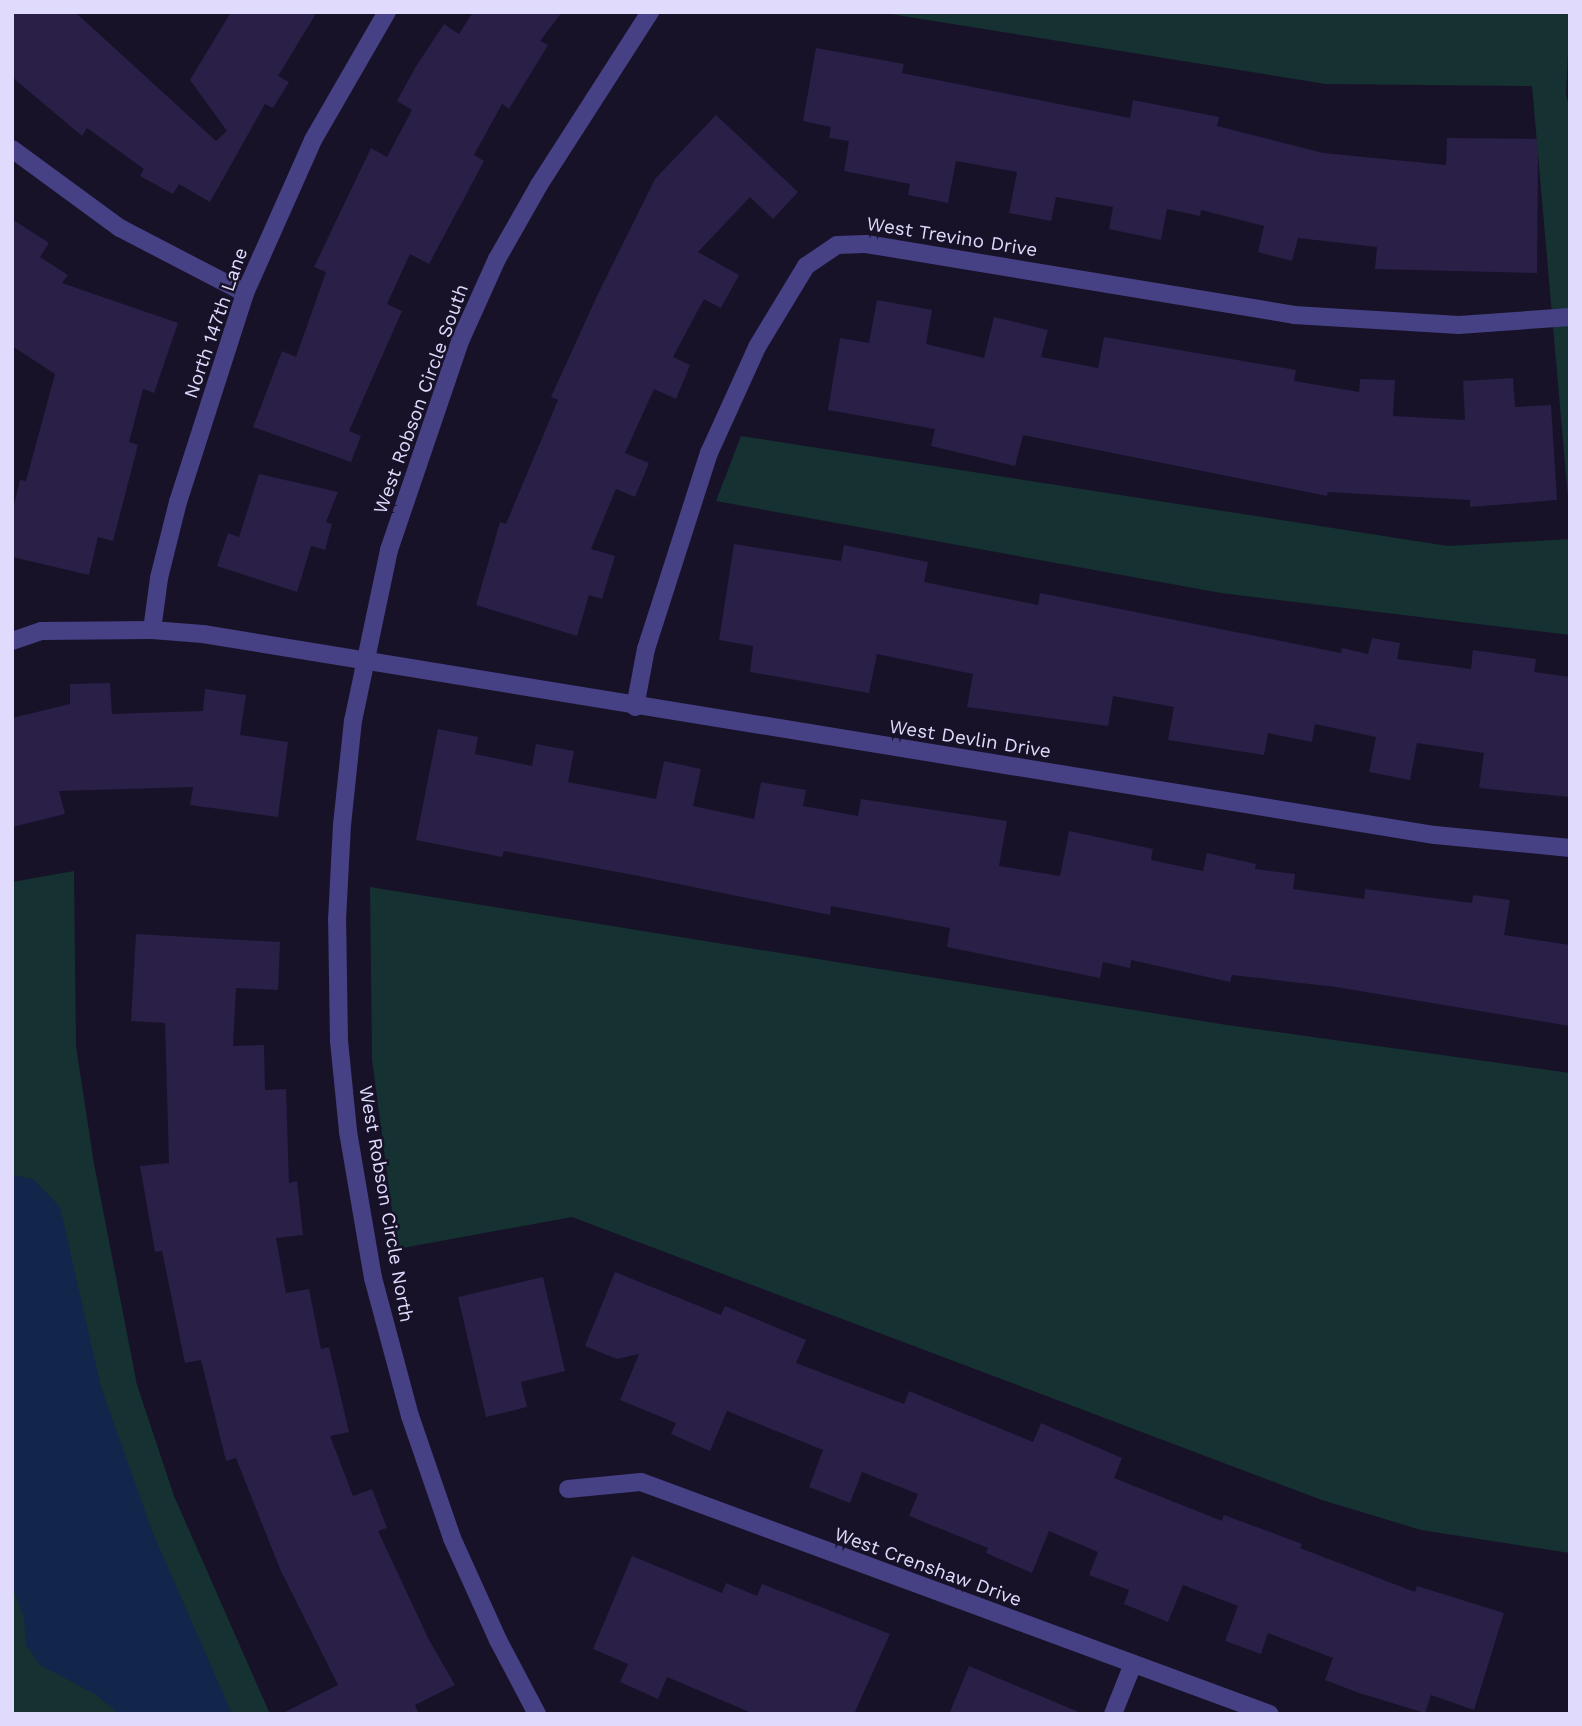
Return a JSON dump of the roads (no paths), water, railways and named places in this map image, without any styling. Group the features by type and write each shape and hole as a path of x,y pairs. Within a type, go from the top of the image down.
{"street":[{"name":"North 147th Lane","path":"152,629 159,578 178,502 245,293 313,140 387,12"},
{"name":"West Robson Circle South","path":"388,550 461,339 497,259 538,185 650,12"},
{"path":"12,149 99,215 245,293"},
{"name":"West Trevino Drive","path":"635,707 646,649 709,453 757,347 799,278 814,258 837,245 866,244 1294,315 1459,326 1570,317"},
{"name":"West Robson Circle North","path":"388,550 364,662 346,785 337,920 340,1041 348,1131 373,1278 430,1481 476,1593 537,1714"},
{"path":"12,641 41,631 152,629 364,662"},
{"name":"West Devlin Drive","path":"364,662 1435,835 1570,848"},
{"name":"West Crenshaw Drive","path":"568,1489 641,1482 1270,1714"},
{"path":"1113,1714 1133,1664"}],"water":[{"path":"12,1175 33,1179 60,1207 101,1387 152,1531 232,1714 119,1714 95,1694 40,1665 26,1645 24,1618 12,1585"}]}
